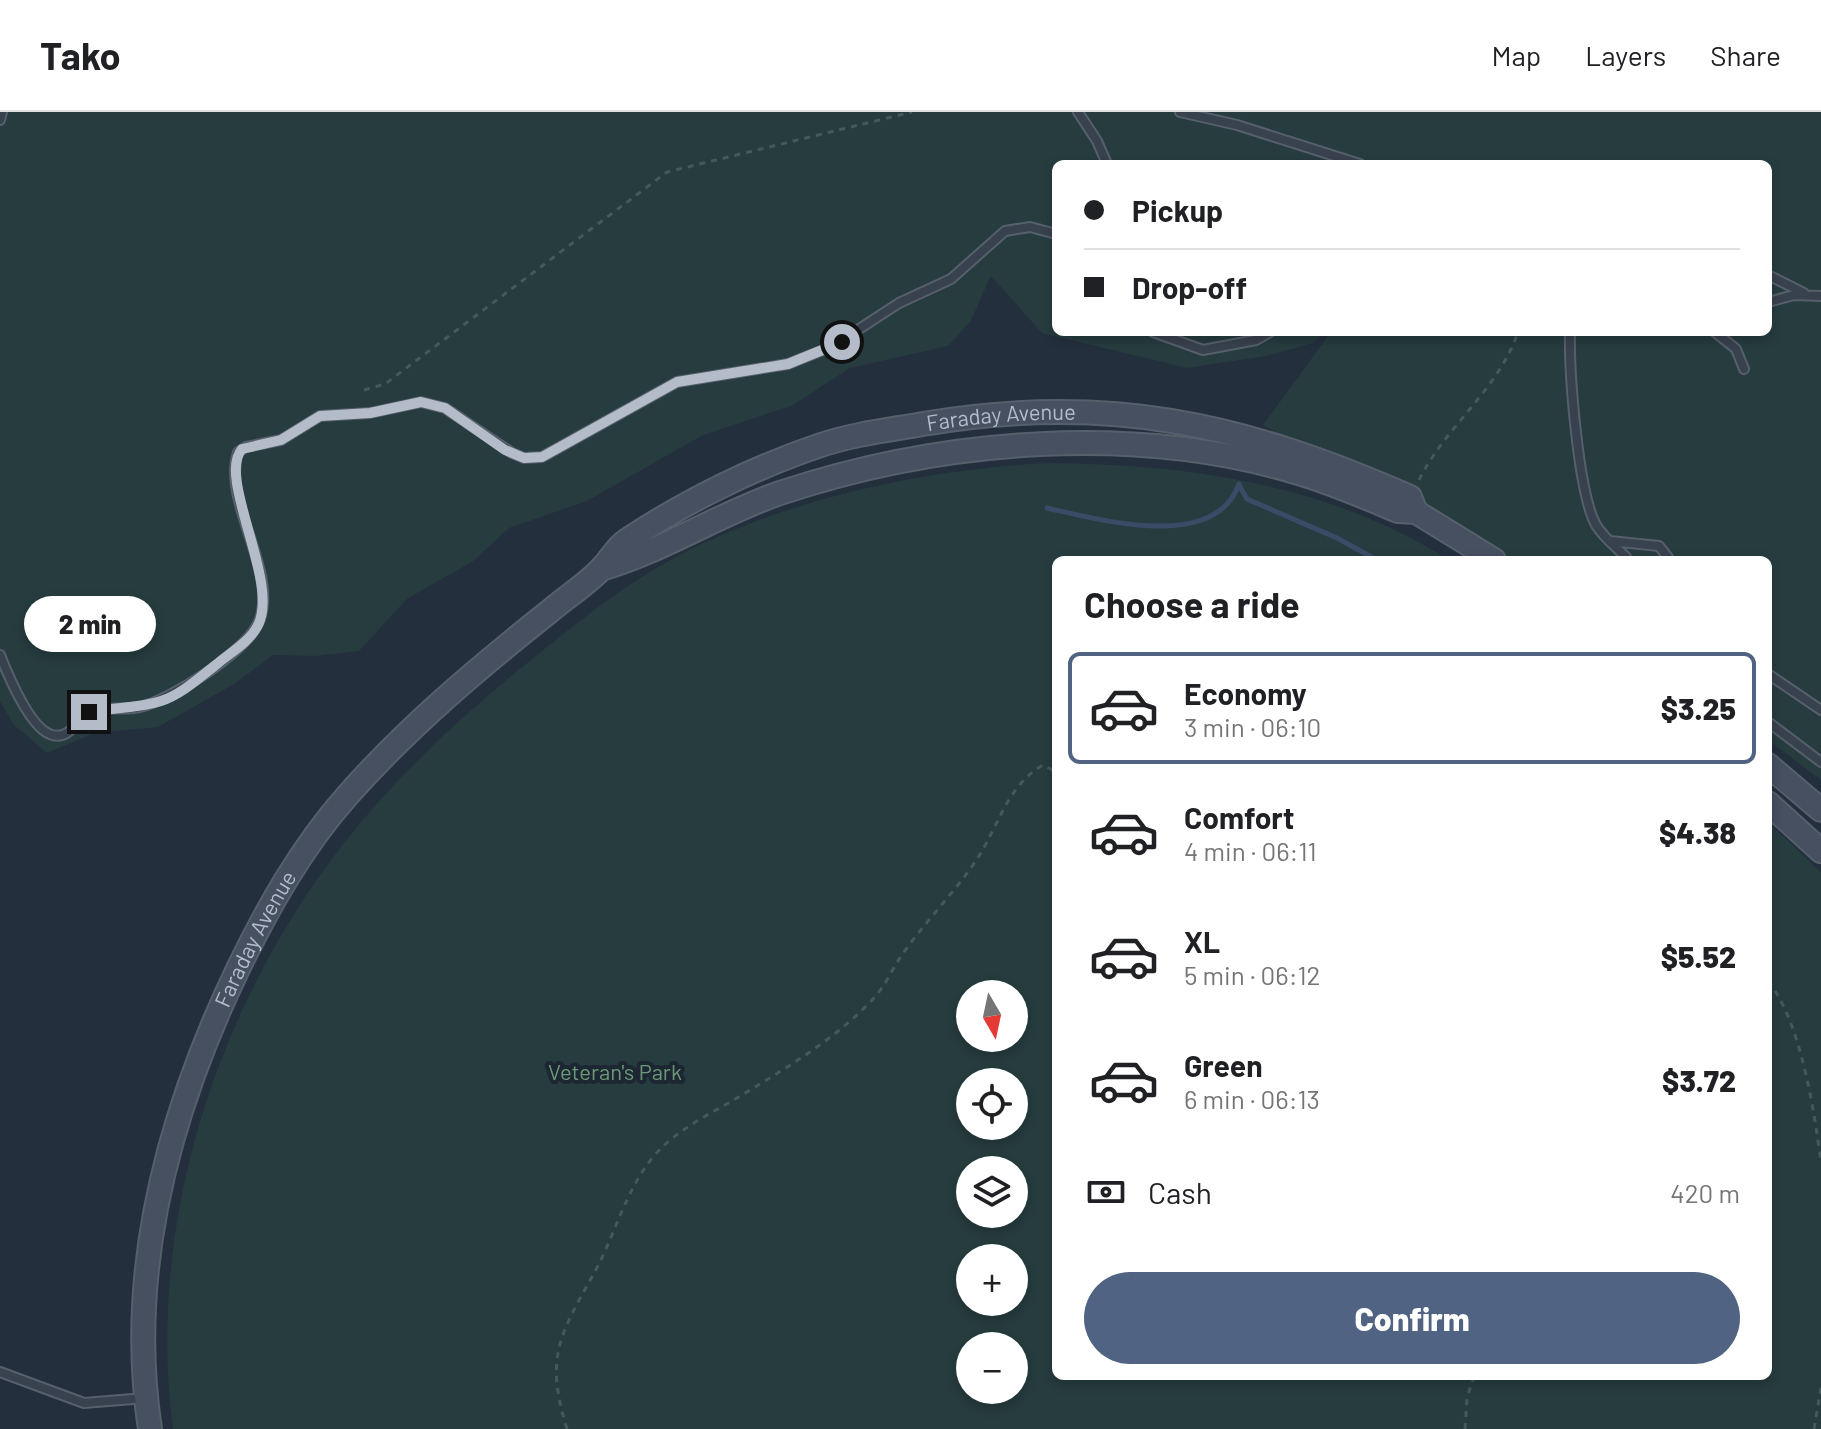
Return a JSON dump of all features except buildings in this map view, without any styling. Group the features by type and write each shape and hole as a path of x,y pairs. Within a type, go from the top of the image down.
{"main road":[{"name":"Faraday Avenue","path":"150,1429 145,1398 143,1303 153,1228 172,1134 202,1043 264,915 345,798 406,734 473,673 601,569 621,544 701,498 820,445 861,434 990,414 1059,410 1139,414 1292,450 1413,505 1488,556"},
{"name":"Faraday Avenue","path":"601,569 630,561 721,516 779,494 842,475 992,449 1091,444 1173,448 1300,473 1398,511 1413,505"},
{"path":"1772,768 1821,810"},
{"path":"1772,807 1821,851"}],"lane":[{"path":"0,120 2,112"},
{"path":"1078,112 1105,160"},
{"path":"1180,112 1237,125 1347,160"},
{"path":"0,655 34,719 45,732 55,735 71,731 89,712 162,701 192,684 254,631 263,610 260,580 239,490 238,452 246,447 287,437 313,419 426,402 445,408 505,450 524,458 542,457 677,382 788,364 833,346 899,303 951,279 1005,231 1030,227 1052,233"},
{"path":"1772,277 1817,296"},
{"path":"1772,302 1817,296"},
{"path":"1163,336 1198,350 1241,343 1259,336"},
{"path":"1570,336 1585,489 1595,523 1624,556"},
{"path":"1720,336 1736,349 1744,369"},
{"path":"1610,541 1659,546 1667,556"},
{"path":"1772,677 1821,710"},
{"path":"1772,725 1821,762"},
{"path":"0,1372 84,1403 145,1398"}],"path":[{"path":"364,390 385,384 667,172 912,112"},
{"path":"1413,505 1431,456 1493,380 1516,336"},
{"path":"567,1429 556,1373 558,1340 595,1272 625,1198 654,1157 678,1133 789,1065 846,1024 875,996 903,953 976,861 1013,791 1027,774 1043,765 1052,770"},
{"path":"1772,986 1798,1045 1821,1162"},
{"path":"1465,1429 1467,1398 1473,1380"},
{"path":"1814,1429 1821,1388"}],"green space":[{"path":"0,112 1821,112 1821,780 1772,743 1772,556 1505,556 1263,425 1328,336 1772,336 1772,160 1052,160 1052,335 1042,333 991,276 970,322 948,346 850,368 793,405 703,435 587,501 509,528 472,562 408,598 359,651 316,656 273,655 234,684 158,727 94,733 47,753 13,724 0,701"},
{"path":"1054,336 1320,336 1313,343 1266,356 1187,368"},
{"name":"Veteran's Park","path":"1045,463 1098,464 1202,474 1254,483 1355,512 1442,556 1052,556 1052,1380 1772,1380 1772,826 1821,872 1821,1429 173,1429 167,1351 170,1273 182,1196 201,1120 227,1045 260,974 299,906 344,843 386,794 453,726 569,629 657,568 706,542 788,510 914,478"}],"waterway":[{"path":"1047,508 1125,524 1182,525 1206,518 1226,505 1239,484"},
{"path":"1239,485 1247,499 1337,538 1370,556"}],"route":[{"path":"89,712 139,707 173,696 229,654 258,626 263,602 260,580 241,502 236,465 238,452 246,447 281,440 320,416 370,413 402,403 421,402 445,408 485,438 518,456 542,457 589,428 677,382 788,364 842,342"}]}
